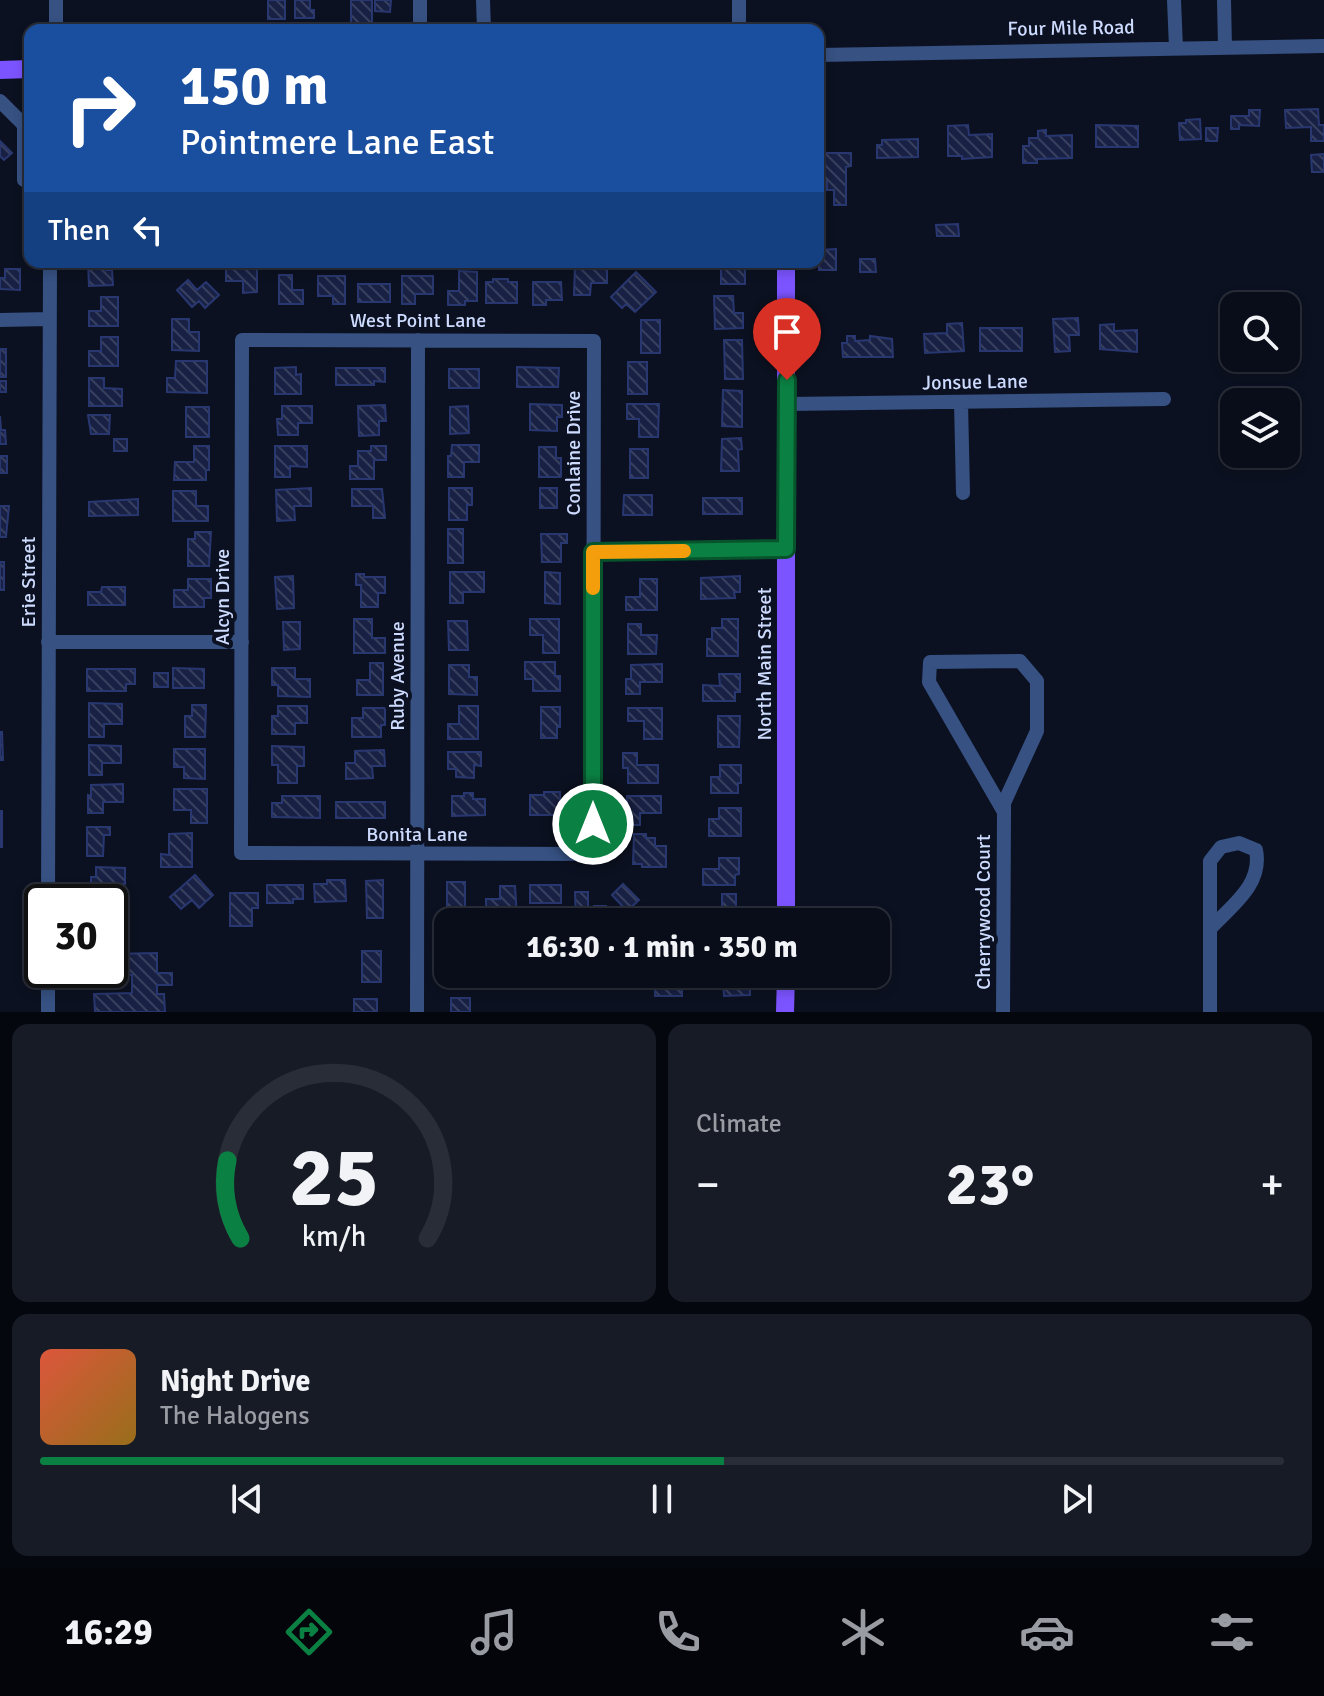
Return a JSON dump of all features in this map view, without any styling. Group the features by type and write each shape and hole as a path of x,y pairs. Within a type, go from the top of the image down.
{"main road":[{"path":"0,70 24,69"},
{"name":"North Main Street","path":"786,268 786,908"},
{"path":"785,1012 786,988"}],"street":[{"path":"56,0 56,24"},
{"path":"420,0 420,24"},
{"path":"483,0 484,24"},
{"path":"739,0 739,24"},
{"path":"1174,0 1176,48"},
{"path":"1224,0 1225,47"},
{"name":"Four Mile Road","path":"824,55 1324,46"},
{"path":"0,101 24,122"},
{"name":"Erie Street","path":"48,884 50,268"},
{"path":"0,320 49,319"},
{"name":"West Point Lane","path":"242,340 594,341"},
{"name":"Alcyn Drive","path":"241,853 242,340"},
{"name":"Ruby Avenue","path":"417,1012 418,340"},
{"name":"Conlaine Drive","path":"593,854 594,341"},
{"name":"Jonsue Lane","path":"787,404 1164,399"},
{"path":"961,402 963,493"},
{"path":"593,552 786,549"},
{"path":"48,642 242,642"},
{"name":"Cherrywood Court","path":"1003,1012 1004,812 1004,803 1037,731 1037,681 1020,661 930,662 929,682 1004,812"},
{"path":"1210,929 1251,885 1259,866 1256,850 1239,843 1221,847 1210,861 1210,929 1210,1012"},
{"name":"Bonita Lane","path":"241,853 593,854"},
{"path":"48,988 48,1012"}],"building":[{"path":"268,0 285,0 285,19 268,19"},
{"path":"295,0 310,0 314,18 295,18"},
{"path":"351,0 372,0 372,23 351,23"},
{"path":"375,0 391,0 390,12 375,11"},
{"path":"1318,109 1319,125 1324,125 1324,141 1311,141 1311,127 1286,128 1285,110"},
{"path":"1249,110 1260,110 1259,126 1239,125 1239,129 1231,129 1231,116 1249,116"},
{"path":"1200,119 1201,139 1180,140 1179,123"},
{"path":"968,125 969,135 992,134 992,157 962,159 962,156 948,156 948,126"},
{"path":"1096,125 1138,126 1138,147 1096,147"},
{"path":"1206,128 1218,128 1217,141 1206,141"},
{"path":"1046,130 1046,136 1072,135 1072,158 1037,159 1037,163 1023,163 1023,146 1029,146 1029,138 1038,138 1038,131"},
{"path":"918,139 918,157 877,158 877,145 882,145 882,140"},
{"path":"0,141 12,153 4,160 0,156"},
{"path":"824,153 851,153 851,166 846,167 846,205 834,205 834,190 827,190 827,181 824,181"},
{"path":"1324,154 1324,172 1312,172 1311,155"},
{"path":"958,224 959,236 937,236 936,225"},
{"path":"836,249 836,270 819,270 824,268 824,250"},
{"path":"860,259 875,259 876,272 860,272"},
{"path":"88,268 112,270 113,285 89,286"},
{"path":"226,268 257,268 257,292 243,293 243,281 226,281"},
{"path":"575,268 607,268 607,283 591,283 590,295 574,295"},
{"path":"721,268 745,269 745,284 721,284"},
{"path":"5,269 20,269 20,290 0,289 0,278 5,278"},
{"path":"459,271 477,272 477,301 448,305 448,291 459,291"},
{"path":"636,272 656,292 635,312 626,304 622,308 611,297"},
{"path":"279,275 292,275 292,290 303,290 303,304 279,304"},
{"path":"318,276 345,276 345,304 333,304 333,296 318,296"},
{"path":"402,276 433,276 433,294 415,294 415,304 402,304"},
{"path":"493,279 517,282 517,303 486,303 486,282 493,282"},
{"path":"188,280 197,290 206,282 219,295 205,308 199,301 192,307 177,290"},
{"path":"533,282 561,282 562,300 546,300 546,305 533,305"},
{"path":"358,284 390,284 390,302 358,302"},
{"path":"714,296 733,296 734,313 743,313 743,328 715,329"},
{"path":"101,297 118,297 118,326 89,326 89,311 101,311"},
{"path":"1078,318 1079,335 1069,335 1070,351 1055,352 1053,319"},
{"path":"172,319 189,319 189,332 199,332 199,351 172,350"},
{"path":"641,320 660,320 660,353 641,353"},
{"path":"962,323 964,351 925,353 924,334 947,333 947,324"},
{"path":"1114,324 1114,331 1137,330 1137,352 1100,349 1100,325"},
{"path":"980,328 1022,328 1022,351 980,351"},
{"path":"847,336 855,336 855,341 870,340 870,336 892,339 893,357 843,357 842,343 847,343"},
{"path":"101,337 118,337 118,366 89,366 89,351 101,351"},
{"path":"724,340 742,340 743,379 725,379"},
{"path":"0,349 6,349 6,377 0,377"},
{"path":"176,361 207,361 207,393 167,392 167,378 175,378"},
{"path":"628,362 647,362 647,394 628,394"},
{"path":"296,367 296,375 301,374 301,394 275,394 275,368"},
{"path":"517,367 559,368 558,387 517,387"},
{"path":"336,368 385,368 385,382 336,385"},
{"path":"449,369 479,369 479,388 449,388"},
{"path":"89,378 104,378 104,388 122,389 122,406 89,406"},
{"path":"0,381 6,381 6,392 0,392"},
{"path":"723,390 742,391 742,427 722,426"},
{"path":"530,404 562,405 562,417 557,417 557,431 530,430"},
{"path":"627,404 659,404 658,437 639,437 639,419 627,419"},
{"path":"385,405 386,421 379,421 379,435 359,436 358,406"},
{"path":"282,406 312,406 312,423 298,423 298,435 278,435 277,419 282,419"},
{"path":"468,406 469,433 450,434 450,407"},
{"path":"186,407 209,407 209,437 186,437"},
{"path":"88,415 110,415 109,434 91,434"},
{"path":"0,416 1,430 5,430 6,444 0,444"},
{"path":"741,438 739,471 721,471 722,439"},
{"path":"114,439 127,439 127,451 114,451"},
{"path":"452,445 479,445 479,462 464,462 464,477 448,477 448,456 451,456"},
{"path":"194,446 209,446 206,480 174,480 175,462 194,462"},
{"path":"275,446 307,446 307,467 290,466 290,477 275,477"},
{"path":"371,446 386,446 386,460 374,460 374,479 350,479 350,466 358,466 358,451 371,451"},
{"path":"539,447 556,447 556,458 561,458 561,477 539,477"},
{"path":"630,449 648,449 648,478 630,478"},
{"path":"0,456 7,456 7,473 0,473"},
{"path":"311,488 311,506 294,506 295,520 277,521 276,490"},
{"path":"449,488 472,488 472,505 467,505 467,520 449,520"},
{"path":"540,488 557,488 557,508 540,508"},
{"path":"352,489 382,489 385,518 373,518 373,506 352,506"},
{"path":"173,491 196,491 196,506 208,506 208,521 173,521"},
{"path":"624,495 652,495 652,515 623,515"},
{"path":"703,498 742,498 742,514 703,514"},
{"path":"138,499 138,515 89,516 89,502"},
{"path":"0,506 9,506 6,537 0,537"},
{"path":"448,529 463,529 463,563 448,563"},
{"path":"195,532 211,532 209,566 188,566 188,539 195,539"},
{"path":"541,534 567,534 567,543 561,543 561,562 542,562"},
{"path":"0,562 4,562 4,590 0,590"},
{"path":"450,572 484,572 484,592 463,592 463,603 450,603"},
{"path":"545,572 560,573 560,604 545,603"},
{"path":"356,574 385,577 385,593 378,593 378,607 361,607 361,585 356,585"},
{"path":"293,576 294,608 277,609 275,577"},
{"path":"740,576 740,592 734,592 735,598 701,599 701,578"},
{"path":"188,579 211,579 211,598 204,598 204,607 174,607 174,590 188,590"},
{"path":"640,579 657,579 657,610 626,610 626,597 640,597"},
{"path":"102,587 125,587 125,605 88,605 88,592 101,592"},
{"path":"354,619 372,619 372,638 385,638 385,653 354,653"},
{"path":"530,619 559,619 559,653 543,653 543,635 530,635"},
{"path":"722,619 738,619 738,656 707,656 707,639 712,639 712,628 722,628"},
{"path":"448,621 467,621 468,650 449,650"},
{"path":"283,622 300,622 300,649 284,650"},
{"path":"628,624 641,624 641,635 657,635 656,654 628,654"},
{"path":"525,662 555,662 555,676 560,676 560,691 533,691 533,679 525,679"},
{"path":"370,663 383,663 383,695 357,695 357,680 370,680"},
{"path":"662,664 662,682 640,682 640,694 626,694 626,679 631,679 631,665"},
{"path":"449,665 469,665 469,677 477,677 477,695 449,694"},
{"path":"173,668 204,669 204,688 173,688"},
{"path":"272,668 295,668 295,679 310,679 310,697 278,696 278,685 272,685"},
{"path":"87,669 135,669 135,684 126,684 126,691 87,691"},
{"path":"154,673 168,673 168,687 154,687"},
{"path":"719,674 740,674 740,692 735,692 735,701 703,701 703,685 720,686"},
{"path":"89,703 122,704 122,724 104,724 104,737 89,737"},
{"path":"192,705 206,705 205,737 185,737 185,716 192,716"},
{"path":"278,706 307,706 307,723 295,723 295,734 272,734 272,716 278,716"},
{"path":"459,706 478,706 478,739 448,739 448,724 459,724"},
{"path":"541,707 560,707 557,738 541,738"},
{"path":"363,708 385,708 381,737 352,737 352,718 363,718"},
{"path":"628,708 662,708 662,739 644,739 644,721 628,721"},
{"path":"718,716 740,716 739,747 718,747"},
{"path":"2,732 3,760 0,760"},
{"path":"89,745 121,746 121,763 102,763 102,775 89,775"},
{"path":"272,746 304,747 304,766 297,766 297,783 278,783 278,765 272,765"},
{"path":"174,749 205,749 205,779 184,778 184,767 174,767"},
{"path":"384,750 385,766 372,766 373,778 346,779 346,763 355,763 355,751"},
{"path":"448,752 481,752 481,766 474,765 474,778 456,777 456,769 448,769"},
{"path":"623,753 637,753 637,765 658,765 658,783 628,783 628,768 623,768"},
{"path":"720,765 741,765 738,793 711,793 711,777 720,777"},
{"path":"123,784 123,802 103,802 103,813 88,813 91,785"},
{"path":"174,789 207,789 207,823 191,823 191,810 174,810"},
{"path":"544,792 560,792 560,815 530,815 530,795 544,795"},
{"path":"464,793 473,793 473,799 485,799 485,815 452,816 452,796 464,796"},
{"path":"282,796 320,796 320,818 272,817 272,803 282,803"},
{"path":"627,796 661,796 661,813 640,813 640,825 627,825"},
{"path":"336,802 385,802 385,818 336,818"},
{"path":"719,808 741,808 741,836 709,836 709,819 719,819"},
{"path":"2,811 2,847 0,847"},
{"path":"87,827 110,827 110,835 104,835 103,856 87,856"},
{"path":"192,833 192,867 161,867 161,854 169,855 169,834"},
{"path":"634,834 646,834 646,838 655,838 655,846 666,846 666,867 633,864"},
{"path":"719,858 739,858 735,885 703,885 703,869 719,869"},
{"path":"96,867 125,868 125,884 91,884 91,877 96,877"},
{"path":"195,875 213,895 199,908 192,900 181,909 170,897"},
{"path":"327,880 345,880 346,901 315,902 314,884 327,884"},
{"path":"383,880 383,918 367,918 366,881"},
{"path":"447,882 465,882 465,908 447,908"},
{"path":"623,884 639,900 630,908 624,908 612,895"},
{"path":"267,885 303,885 303,899 293,899 293,903 267,903"},
{"path":"530,885 561,885 561,903 530,903"},
{"path":"500,886 515,886 516,908 486,908 486,899 500,899"},
{"path":"575,892 588,892 588,908 576,908"},
{"path":"230,893 258,893 258,908 252,908 252,926 230,926"},
{"path":"722,894 736,894 736,908 722,908"},
{"path":"362,951 381,951 381,982 362,982"},
{"path":"157,953 157,973 172,973 172,985 157,985 157,994 164,994 165,1012 95,1012 94,994 132,993 128,954"},
{"path":"655,988 682,988 682,996 655,996"},
{"path":"723,988 750,988 750,995 724,996"},
{"path":"451,998 470,998 470,1012 451,1012"},
{"path":"354,999 377,999 377,1012 354,1012"}],"slow traffic":[{"path":"593,588 593,552 684,551"}],"route":[{"path":"593,824 593,552 786,549 787,380"}]}
